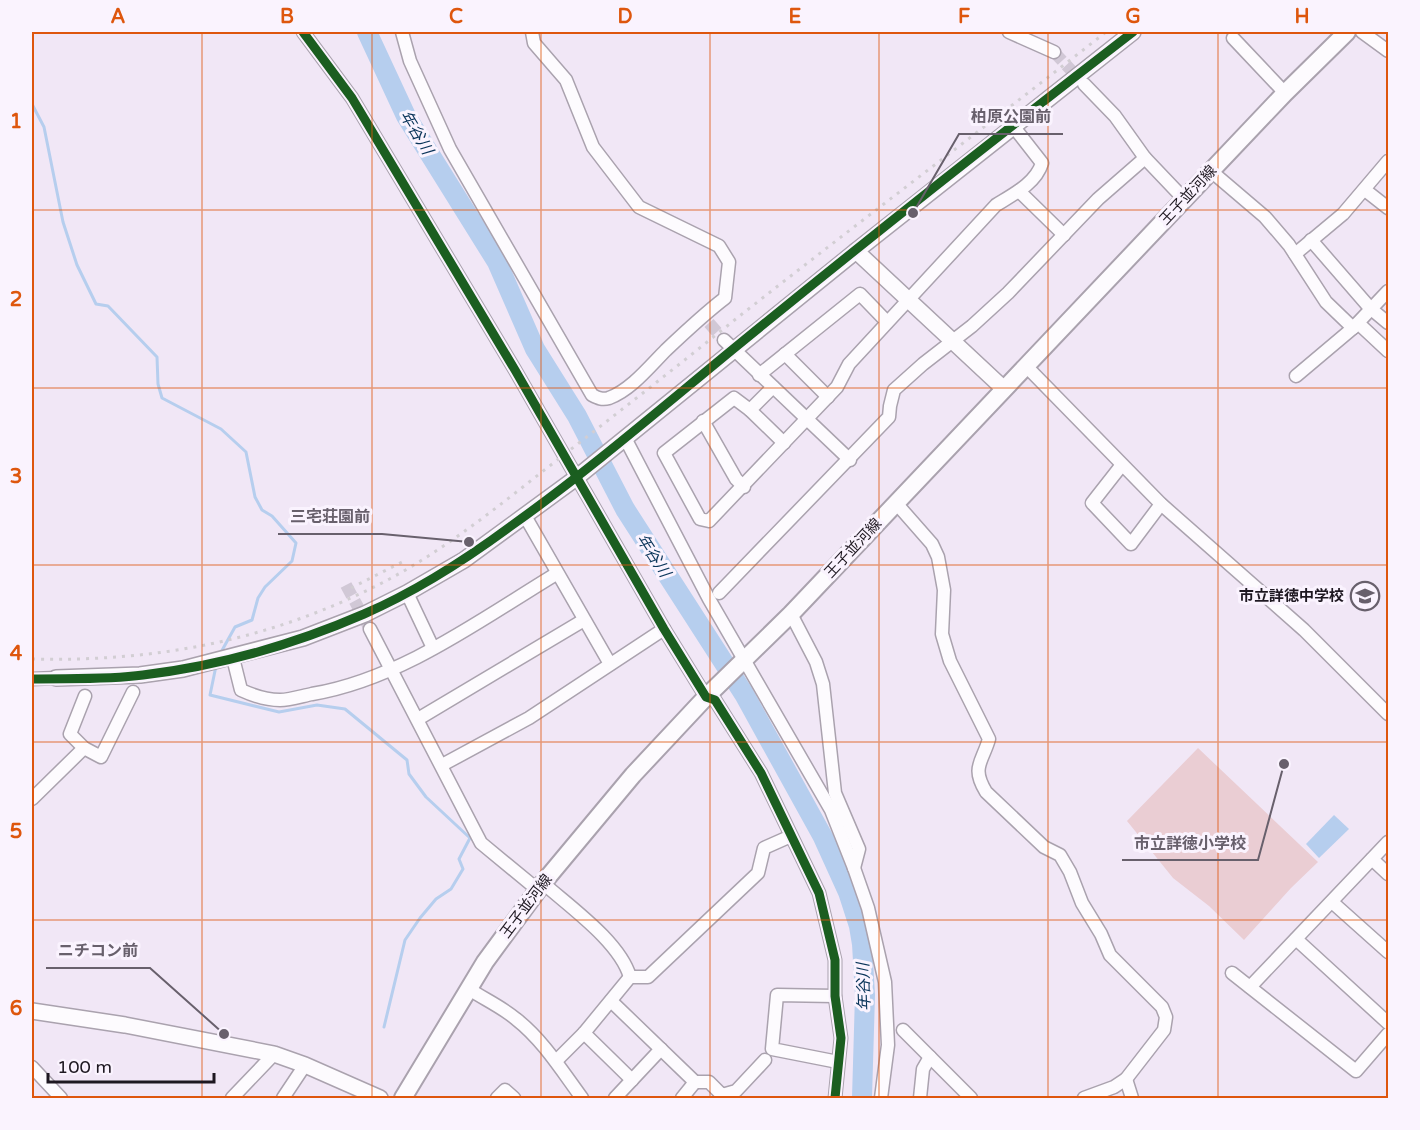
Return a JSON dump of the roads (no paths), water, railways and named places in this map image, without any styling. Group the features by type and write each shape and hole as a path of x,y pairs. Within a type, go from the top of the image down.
{"main road":[{"name":"王子並河線","path":"403,1098 485,962 540,886 633,775 710,693 791,614 1285,93 1347,32"}],"street":[{"path":"303,32 352,98 580,475 663,629 715,700 760,773 819,893 835,960 835,996 841,1038 835,1098"},
{"path":"402,32 411,61 450,149 592,395 600,399 616,394 634,381 706,319 725,298 729,262 719,246 639,207 593,147 566,80 534,43 532,32"},
{"path":"1009,32 1054,51"},
{"path":"32,679 140,675 183,669 233,658 303,638 365,614 464,560 580,475 728,345 856,251 1133,32"},
{"path":"1362,32 1389,51"},
{"path":"1233,38 1285,93"},
{"path":"1084,84 1115,116 1145,158 1184,199"},
{"path":"784,443 734,398 664,453 700,519 709,521 744,487 828,397 837,387 849,364 996,205 1019,191 1039,172 1042,163 1012,126"},
{"path":"719,593 850,460 889,417 894,390 1008,293 1098,199 1145,158"},
{"path":"1295,254 1343,214 1389,161"},
{"path":"1211,171 1265,217 1295,254 1326,302 1389,351"},
{"path":"1365,190 1389,208"},
{"path":"1019,191 1064,235"},
{"path":"1311,240 1370,308 1389,323"},
{"path":"856,251 1004,389"},
{"path":"1296,376 1355,325 1389,291"},
{"path":"759,375 860,294 887,322"},
{"path":"728,345 850,460"},
{"path":"785,354 828,397"},
{"path":"1026,366 1121,466 1296,623 1389,714"},
{"path":"750,410 772,387"},
{"path":"703,421 736,479 744,487"},
{"path":"620,442 742,662 831,810 868,908 885,982 888,1045 881,1098"},
{"path":"1121,466 1092,503 1131,544 1161,504"},
{"path":"896,503 932,544 938,557 944,590 942,634 950,661 988,739 977,771 980,782 986,792 1044,847 1060,855 1110,955 1162,1006 1166,1017 1164,1030 1126,1079 1114,1087 1084,1098"},
{"path":"525,516 556,574 610,664"},
{"path":"233,658 241,690 257,697 281,700 334,691 391,669 433,648 556,574"},
{"path":"407,593 433,648"},
{"path":"791,614 816,662 823,684 835,793 859,849 854,868"},
{"path":"418,719 584,620"},
{"path":"370,628 481,843 540,886 615,948 627,967 630,977"},
{"path":"442,765 529,718 663,629"},
{"path":"85,696 70,734 84,748 101,757 133,692"},
{"path":"32,799 84,748"},
{"path":"556,1061 584,1033 630,977 648,976 758,873 764,848 791,836"},
{"path":"1250,987 1389,842"},
{"path":"1372,859 1389,874"},
{"path":"1332,902 1389,952"},
{"path":"1296,939 1389,1023"},
{"path":"1232,973 1356,1071 1389,1034"},
{"path":"469,989 515,1018 556,1061 582,1098"},
{"path":"835,996 777,995 772,1048 838,1062"},
{"path":"611,1001 695,1082 709,1082 722,1095 736,1091 765,1060"},
{"path":"32,1011 124,1025 274,1054 381,1098"},
{"path":"903,1030 971,1098"},
{"path":"584,1033 632,1080"},
{"path":"615,1098 661,1049"},
{"path":"232,1098 274,1054"},
{"path":"920,1098 922,1070 930,1057"},
{"path":"283,1098 305,1065"},
{"path":"32,1067 61,1098"},
{"path":"1126,1079 1132,1098"},
{"path":"682,1098 695,1082"},
{"path":"497,1098 505,1090 514,1098"}],"water":[{"path":"1334,815 1349,829 1319,858 1306,844"}],"waterway":[{"name":"年谷川","path":"367,32 406,116 497,262 535,349 577,416 625,509 744,694 823,837 848,892 862,944 865,995 862,1098"},
{"path":"32,104 44,127 63,222 77,265 96,304 108,306 157,357 158,384 162,398 221,429 246,452 255,497 262,510 272,516 296,543 292,561 265,587 258,598 252,620 235,627 220,654"},
{"path":"216,666 210,695 279,712 317,705 345,709 407,760 409,774 426,797 470,838 459,859 463,869 451,889 436,899 405,940 384,1027"}],"tunnel":[{"path":"1054,52 1081,81"},
{"path":"709,323 724,340"},
{"path":"346,585 370,629"}],"railway":[{"path":"32,659 122,657 210,644 294,621 403,572 450,542 495,509 1106,32"},
{"path":"351,588 404,561"}],"place":[{"name":"柏原公園前","path":"913,213"},
{"name":"三宅荘園前","path":"469,542"},
{"name":"市立詳徳中学校","path":"1365,596"},
{"name":"市立詳徳小学校","path":"1284,764"},
{"name":"ニチコン前","path":"224,1034"}]}
